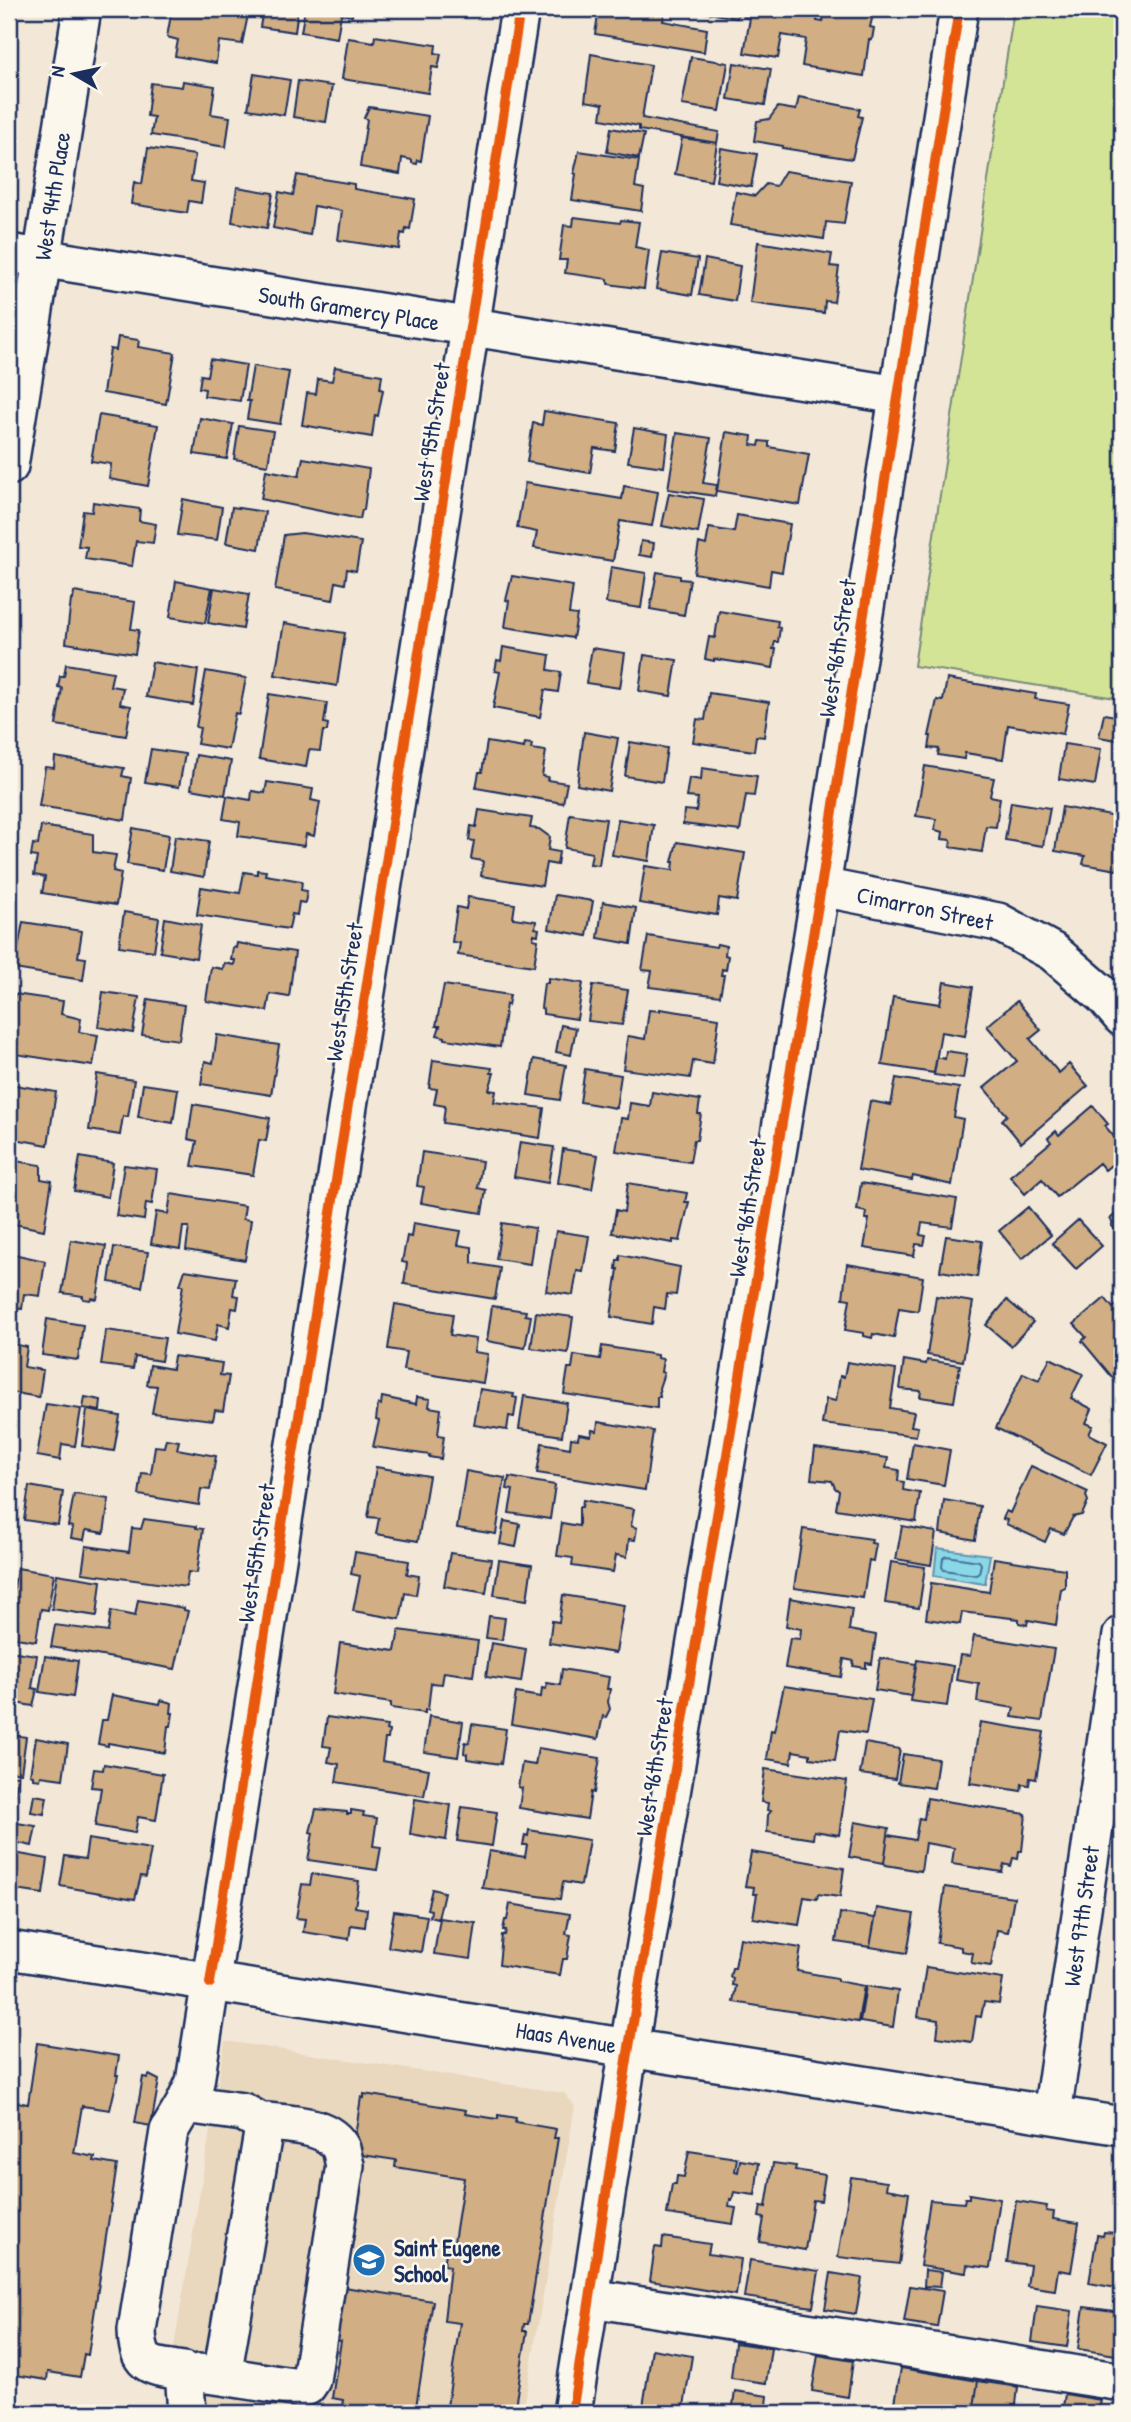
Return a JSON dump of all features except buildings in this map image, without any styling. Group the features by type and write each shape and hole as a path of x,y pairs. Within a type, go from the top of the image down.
{"street":[{"name":"West 94th Place","path":"9,466 25,256 82,9"},
{"name":"West 95th Street","path":"184,2371 151,2366 142,2359 137,2346 136,2330 169,2131 195,2082 520,9"},
{"name":"West 96th Street","path":"572,2413 629,2047 821,887 959,9"},
{"name":"South Gramercy Place","path":"25,256 898,395"},
{"name":"Cimarron Street","path":"821,887 998,922 1053,952 1116,998"},
{"name":"West 97th Street","path":"1052,2114 1122,1635"},
{"name":"Haas Avenue","path":"9,1950 1122,2126"},
{"path":"185,2104 243,2112 259,2121 318,2130 332,2137 341,2150 345,2165 311,2380 307,2386 299,2388 184,2371 187,2413"},
{"path":"222,2376 263,2133 259,2121"},
{"path":"591,2298 1122,2382"}],"shaded area":[{"name":"Saint Eugene School","path":"225,2041 564,2093 575,2106 523,2413 163,2413"}],"green space":[{"path":"1014,9 1122,9 1122,699 914,666"}],"water":[{"path":"937,1548 990,1555 985,1584 934,1576"}],"cycle path":[{"path":"210,1983 520,9"},
{"path":"572,2413 629,2047 821,887 959,9"}],"place":[{"name":"Saint Eugene School","path":"369,2260"}]}
